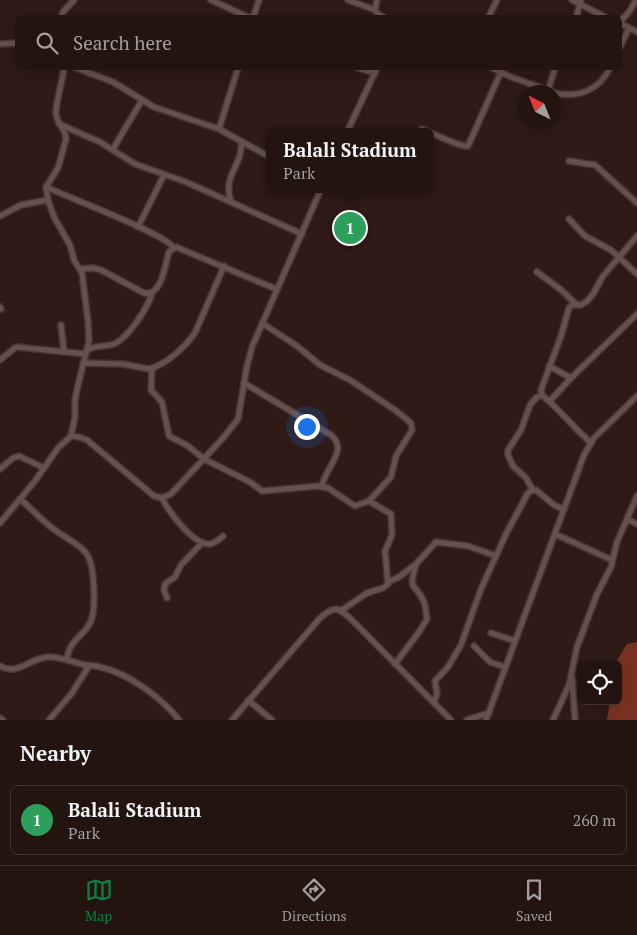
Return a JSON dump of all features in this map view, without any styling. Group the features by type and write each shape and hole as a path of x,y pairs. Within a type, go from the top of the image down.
{"street":[{"path":"62,15 74,0"},
{"path":"211,0 245,15"},
{"path":"253,15 259,0"},
{"path":"348,0 375,10 380,15"},
{"path":"375,10 377,0"},
{"path":"490,15 497,0"},
{"path":"572,0 580,2 602,15"},
{"path":"622,21 636,0"},
{"path":"577,15 580,2"},
{"path":"622,24 637,32"},
{"path":"622,43 629,28"},
{"path":"0,44 15,43"},
{"path":"0,523 58,448 71,436 75,400 89,341 82,273 74,260 70,245 54,217 46,187 58,168 66,139 65,132 58,123 56,111 64,70"},
{"path":"81,70 113,82 142,100 165,111 218,129 266,155"},
{"path":"218,129 237,70"},
{"path":"349,128 376,70"},
{"path":"497,70 534,85"},
{"path":"553,85 555,70"},
{"path":"562,93 576,94 590,90 604,79 609,70"},
{"path":"434,134 468,146 502,72"},
{"path":"113,149 142,100"},
{"path":"58,123 113,149 135,164 186,182 302,234"},
{"path":"231,202 228,182 240,157 242,142"},
{"path":"568,160 595,165 637,203"},
{"path":"138,227 164,175"},
{"path":"46,187 138,227 168,242 173,247 192,252 276,289"},
{"path":"162,498 171,494 204,460 238,419 248,358 276,289 319,193"},
{"path":"0,216 21,205 48,200"},
{"path":"569,219 585,236 611,250 637,274"},
{"path":"591,443 542,395 541,390 569,308 588,301 603,276 637,236"},
{"path":"0,360 16,347 64,352 86,352 96,346 111,345 121,340 143,314 152,293 162,277 168,252 173,247"},
{"path":"83,362 123,364 152,369 178,352 189,342 205,312 224,266"},
{"path":"80,269 93,268 101,270 144,293 152,293"},
{"path":"537,272 560,288 576,304"},
{"path":"550,401 637,314"},
{"path":"152,369 151,390 162,402 169,436 188,446 204,460 250,482 262,491 275,491 301,486 322,486 355,506 369,501 391,477 396,456 412,430 411,423 350,380 320,365 297,346 262,323"},
{"path":"61,325 64,352"},
{"path":"549,366 571,378"},
{"path":"244,384 284,406 336,440 339,448 325,475 322,486"},
{"path":"542,395 537,397 530,405 521,430 508,450 508,455 512,466 526,478 533,490 539,492 554,505 562,509"},
{"path":"486,720 555,534 562,509 584,455 591,443 637,396"},
{"path":"71,436 86,440 149,493 162,498 173,516 196,540 212,544 223,536"},
{"path":"0,469 18,456 44,468"},
{"path":"434,702 437,694 435,682 448,667 461,645 479,595 496,556 528,493 533,490"},
{"path":"554,720 566,695 577,646 637,496"},
{"path":"20,499 54,530 81,548 89,558 93,616 87,628 74,641 67,655 67,660"},
{"path":"369,501 389,512 392,517 392,535 384,551 388,582"},
{"path":"627,519 637,524"},
{"path":"555,534 612,560"},
{"path":"342,610 367,593 387,586 388,582 416,564 436,542 468,546 496,556"},
{"path":"167,598 164,590 165,584 175,577 181,565 202,543"},
{"path":"395,664 427,619 424,601 412,585 411,579 416,564"},
{"path":"232,720 320,618 332,609 342,610 451,720"},
{"path":"492,633 515,641"},
{"path":"474,646 490,662 505,667"},
{"path":"0,666 16,670 33,660 46,657 89,666 99,666 130,679 162,701 179,720"},
{"path":"49,720 72,693 89,666"},
{"path":"572,674 575,720"},
{"path":"248,700 272,720"},
{"path":"467,720 489,712"},
{"path":"0,718 4,720"}],"shaded area":[{"path":"637,642 637,720 607,720 609,705 622,705 622,660 617,660 627,644"}],"place":[{"name":"Balali Stadium","path":"350,228"}]}
